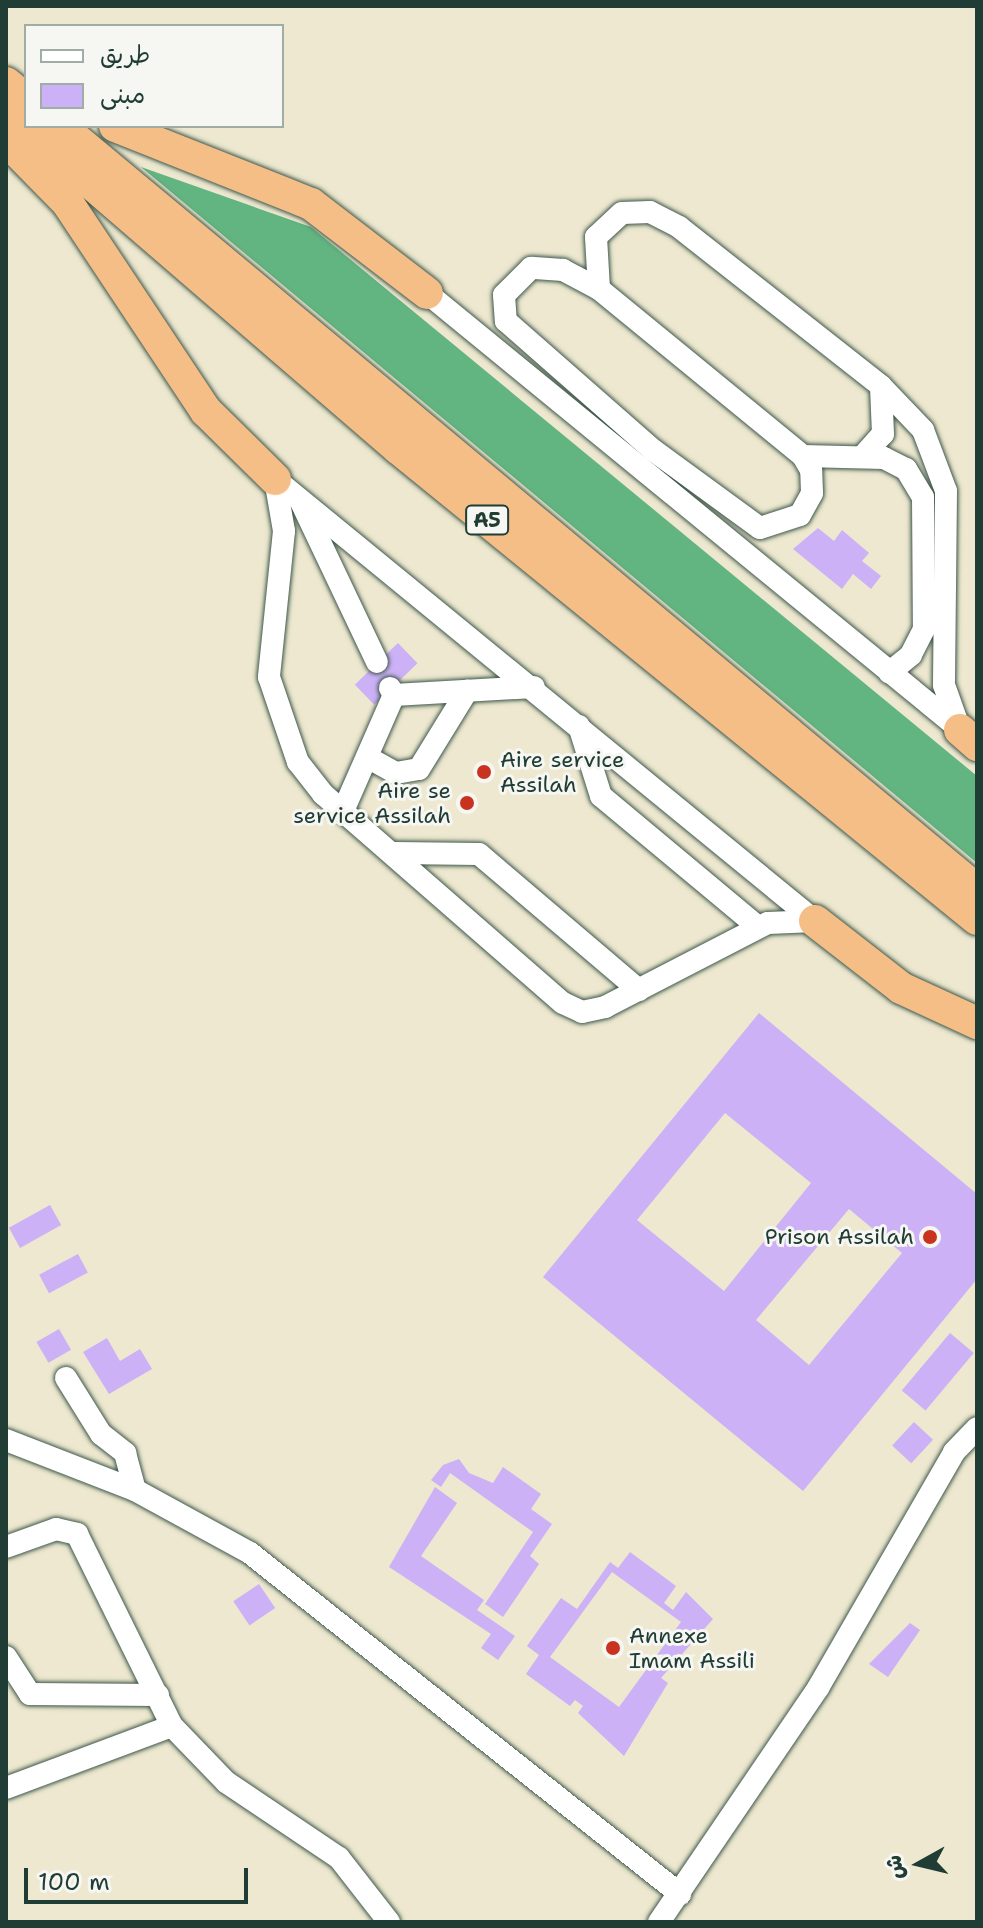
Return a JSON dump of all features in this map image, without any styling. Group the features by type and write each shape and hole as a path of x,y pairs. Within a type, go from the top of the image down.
{"highway":[{"path":"6,63 24,76"},
{"path":"6,83 24,97"},
{"name":"A5","path":"6,110 24,126"},
{"name":"A5","path":"27,128 398,448 977,919"},
{"name":"A5","path":"62,128 977,890"},
{"path":"120,128 311,204 427,293"},
{"path":"6,140 67,202 206,411 287,488"},
{"path":"815,921 901,988 977,1023"}],"street":[{"path":"599,289 592,251 602,227 622,213 650,212 679,227 881,386 923,430 942,472 944,685 969,737"},
{"path":"531,268 563,270 599,289 803,456 813,482 809,503 788,524 760,528 653,450 506,321 504,295 531,268"},
{"path":"427,293 969,737"},
{"path":"862,457 883,434 881,386"},
{"path":"803,456 862,457 906,469 925,508 924,629 911,655 889,673"},
{"path":"287,488 377,662"},
{"path":"287,488 534,687 815,921"},
{"path":"287,488 269,677 298,762 343,811 575,1011 605,1007 758,927 815,921"},
{"path":"343,811 392,692 534,687"},
{"path":"367,757 396,773 419,769 467,691"},
{"path":"579,726 601,796 758,927"},
{"path":"395,853 479,854 639,990"},
{"path":"66,1378 101,1434 125,1453 135,1490"},
{"path":"659,1922 818,1688 954,1452 977,1428"},
{"path":"6,1440 135,1490 312,1596 680,1894"},
{"path":"6,1547 56,1529 77,1534 172,1726 226,1782 339,1858 389,1922"},
{"path":"6,1657 30,1694 158,1695"},
{"path":"6,1788 172,1726"}],"green space":[{"path":"141,167 311,227 977,776 977,863"}],"building":[{"path":"818,528 834,541 842,530 869,553 862,561 881,576 871,589 853,574 842,589 793,549"},
{"path":"398,643 417,663 374,705 355,685"},
{"name":"Prison Assilah","path":"759,1013 977,1194 977,1279 803,1491 543,1277","holes":["725,1113 811,1183 724,1291 637,1220","849,1209 902,1253 809,1365 756,1320"]},
{"path":"50,1205 61,1225 20,1248 9,1228"},
{"path":"78,1254 88,1273 49,1293 39,1275"},
{"path":"59,1329 71,1350 48,1363 36,1342"},
{"path":"950,1333 974,1353 926,1410 902,1390"},
{"path":"107,1338 120,1361 140,1349 152,1369 109,1394 83,1352"},
{"path":"914,1422 933,1440 911,1463 892,1445"},
{"path":"459,1459 469,1473 493,1483 503,1467 541,1494 531,1509 552,1524 530,1556 539,1564 503,1617 485,1604 533,1532 450,1473 441,1487 431,1480 443,1465"},
{"path":"435,1487 457,1503 421,1556 484,1600 477,1610 515,1636 498,1660 481,1648 491,1634 389,1567"},
{"path":"630,1552 676,1586 664,1603 673,1610 686,1592 713,1619 661,1678 668,1683 624,1756 578,1713 583,1706 575,1700 570,1706 526,1674 539,1655 527,1646 561,1598 577,1609 610,1562 618,1568","holes":["612,1572 681,1622 619,1707 550,1657"]},
{"path":"259,1584 275,1608 250,1625 233,1601"},
{"path":"910,1623 920,1630 888,1677 869,1664"}],"place":[{"name":"Aire service Assilah","path":"484,772"},
{"name":"Aire se service Assilah","path":"467,803"},
{"name":"Prison Assilah","path":"930,1237"},
{"name":"Annexe Imam Assili","path":"613,1648"}]}
